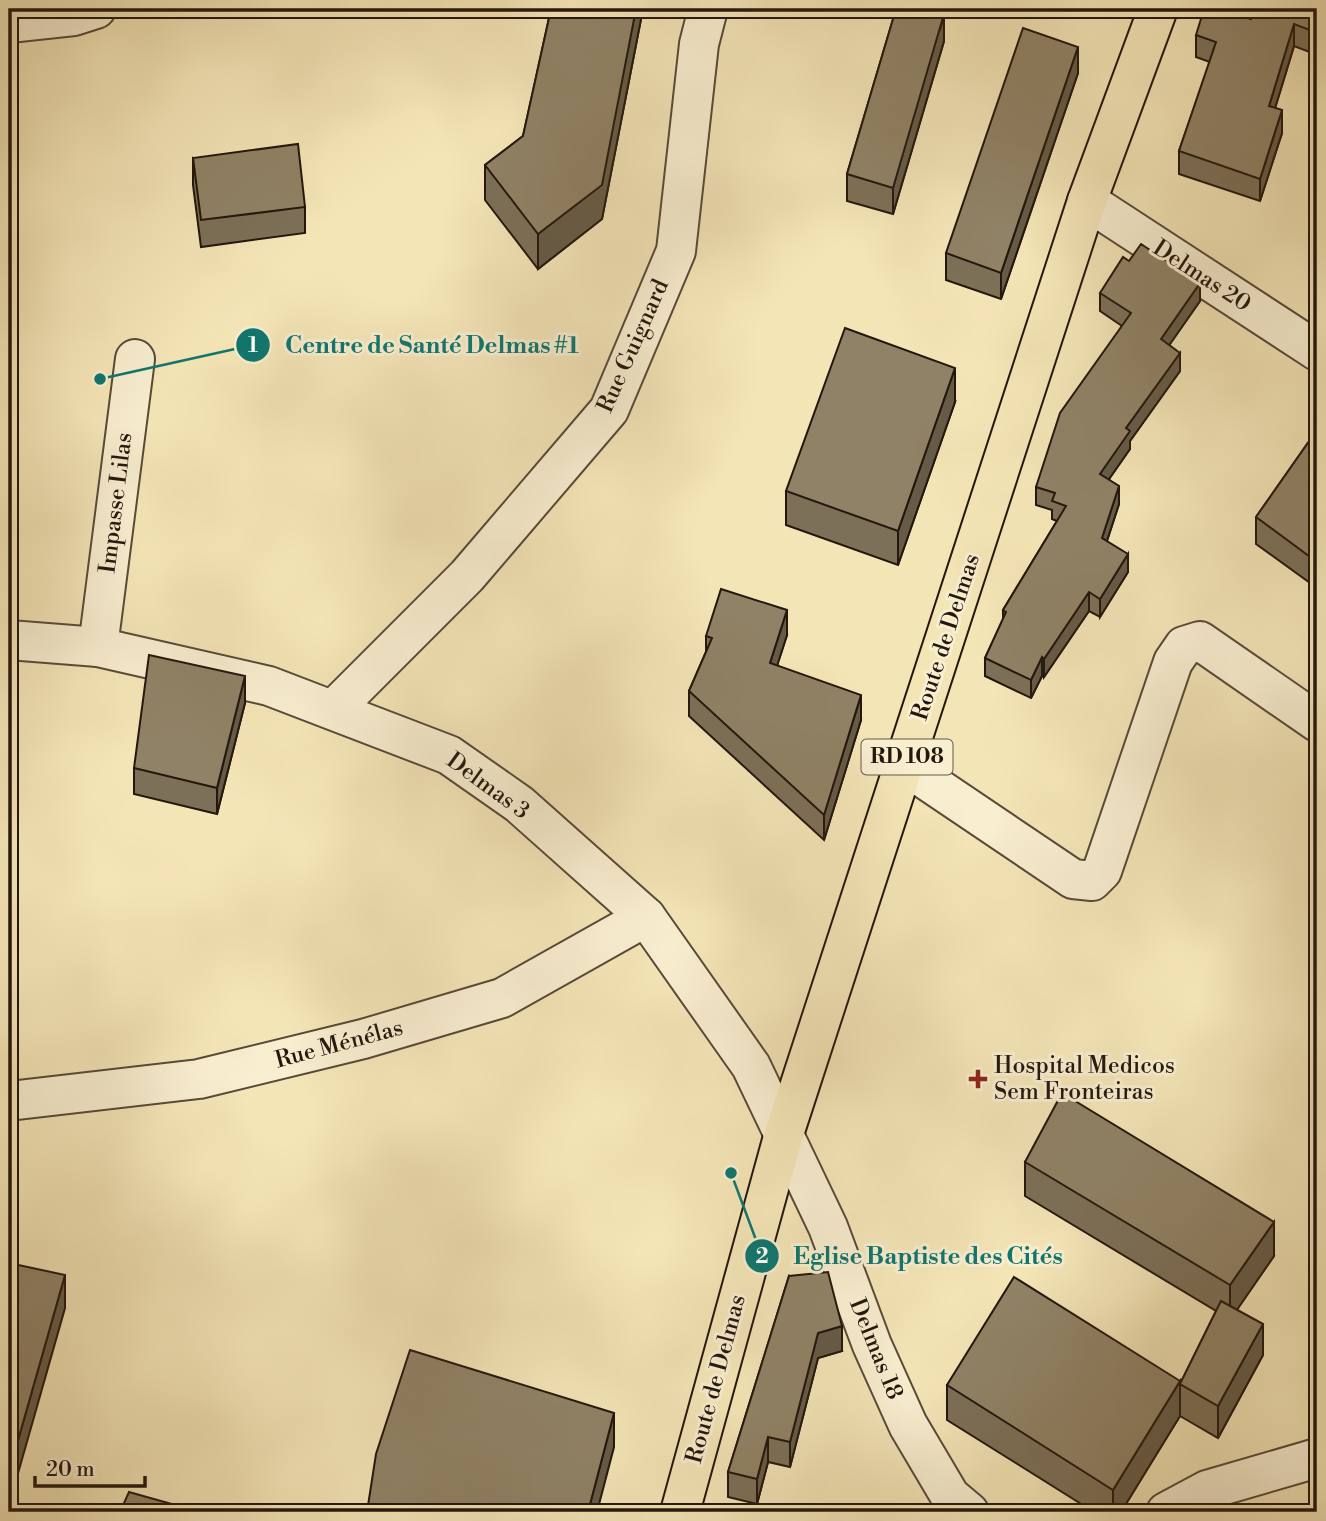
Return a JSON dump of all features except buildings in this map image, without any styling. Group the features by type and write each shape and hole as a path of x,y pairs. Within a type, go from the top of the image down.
{"main road":[{"name":"Route de Delmas","path":"680,1512 783,1137 1087,201 1158,9"}],"street":[{"path":"9,23 74,16 96,9"},
{"name":"Rue Guignard","path":"333,710 467,576 609,410 676,251 699,44 708,9"},
{"name":"Delmas 20","path":"1087,201 1317,351"},
{"name":"Impasse Lilas","path":"98,647 135,359"},
{"name":"Delmas 3","path":"9,640 98,647 269,686 449,755 519,804 646,917 751,1066 783,1137"},
{"path":"904,765 1073,879 1092,881 1102,871 1173,662 1184,646 1200,641 1317,722"},
{"name":"Rue Ménélas","path":"9,1101 199,1079 363,1039 502,998 646,917"},
{"name":"Delmas 18","path":"783,1137 828,1227 872,1345 908,1425 958,1507"},
{"path":"1166,1512 1207,1490 1317,1458"}],"place":[{"name":"Centre de Santé Delmas #1","path":"100,379"},
{"name":"Hospital Medicos Sem Fronteiras","path":"978,1079"},
{"name":"Eglise Baptiste des Cités","path":"731,1173"}]}
